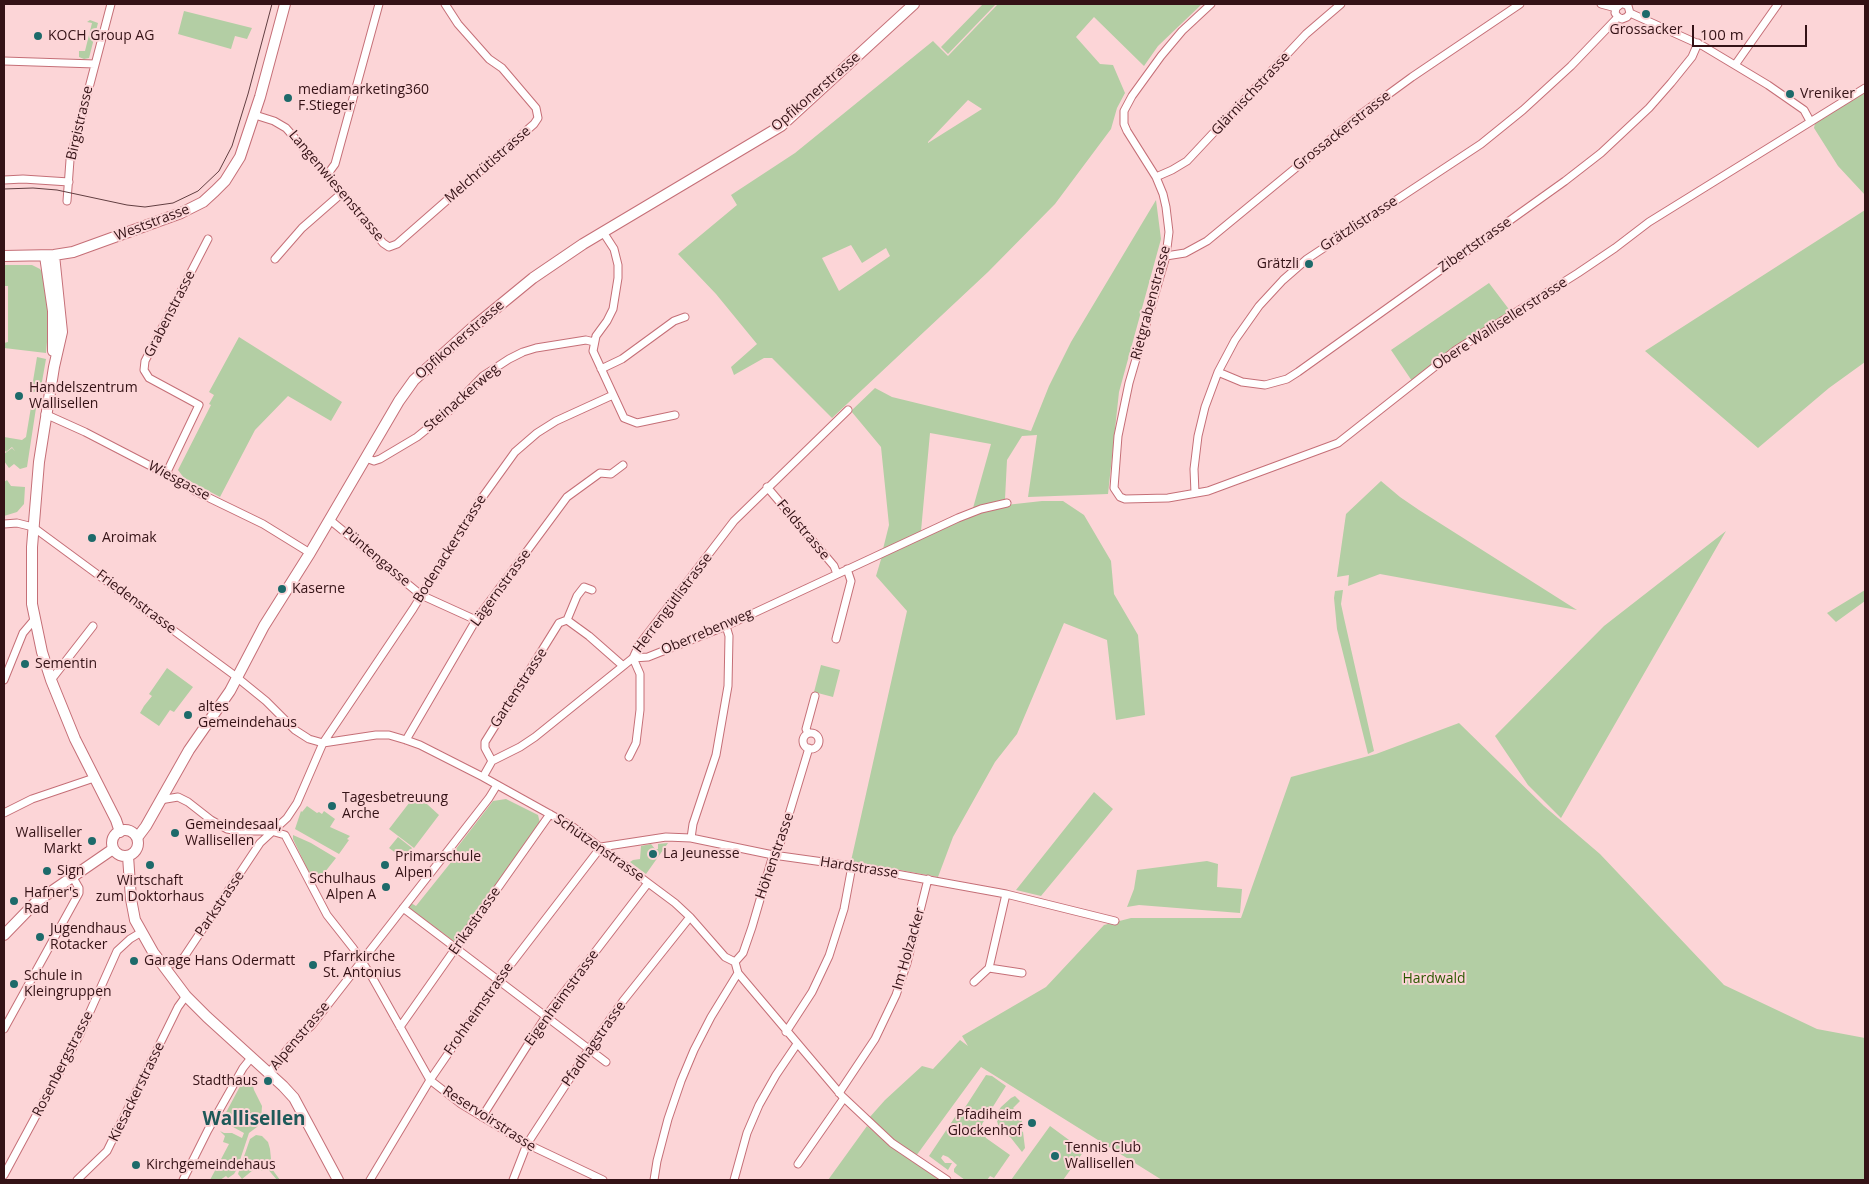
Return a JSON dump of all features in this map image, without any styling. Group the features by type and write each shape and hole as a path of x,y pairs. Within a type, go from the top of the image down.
{"main road":[{"name":"Weststrasse","path":"4,256 50,255 73,252 182,213 203,202 225,181 234,170 240,157 255,114 285,4"},
{"name":"Opfikonerstrasse","path":"137,838 190,750 238,678 264,626 330,520 399,401 414,380 514,293 576,249 782,126 914,4"},
{"path":"50,255 62,332 54,367 39,462 33,527 32,604 34,620 51,680 75,739 116,820 120,832"},
{"path":"120,832 132,832 137,838 136,849 128,856 119,855 113,848 112,841 120,832"},
{"path":"4,935 36,902 113,848"},
{"path":"128,856 132,910 140,932 186,996 206,1017 283,1086 300,1108 338,1180"}],"street":[{"name":"Birgistrasse","path":"67,201 70,160 110,4"},
{"path":"327,175 335,164 379,4"},
{"name":"Melchrütistrasse","path":"389,246 397,244 534,124 538,118 536,108 502,68 489,59 458,24 445,4"},
{"name":"Rietgrabenstrasse","path":"1116,492 1114,480 1115,466 1124,402 1166,256 1168,220 1163,194 1156,177 1127,131 1124,124 1124,111 1132,96 1161,56 1182,31 1211,4"},
{"name":"Glärnischstrasse","path":"1156,177 1187,161 1306,34 1341,4"},
{"name":"Grossackerstrasse","path":"1166,256 1185,253 1207,241 1360,115 1412,77 1520,4"},
{"path":"1601,4 1625,6 1698,43 1768,85 1804,110 1810,122"},
{"path":"1735,65 1778,4"},
{"path":"1625,6 1625,18 1618,17 1615,13 1625,6"},
{"name":"Grätzlistrasse","path":"1195,493 1194,469 1198,436 1205,407 1218,372 1235,340 1259,306 1283,280 1307,259 1480,144 1551,85 1618,17"},
{"name":"Zibertstrasse","path":"1218,372 1242,382 1265,385 1287,379 1298,372 1565,181 1601,153 1671,83 1692,57 1698,43"},
{"path":"4,61 95,64"},
{"name":"Obere Wallisellerstrasse","path":"1116,492 1120,497 1131,500 1168,498 1219,488 1343,440 1456,350 1578,273 1649,222 1865,88"},
{"name":"Langenwiesenstrasse","path":"255,114 274,120 286,128 342,192 383,243 389,246"},
{"path":"4,180 69,182"},
{"path":"275,259 302,228 342,192"},
{"path":"603,232 614,249 618,264 618,278 613,309 594,342 593,351 624,418 630,422 637,423 676,415"},
{"name":"Grabenstrasse","path":"166,474 199,405 149,378 144,370 145,361 208,239"},
{"path":"601,369 622,359 674,321 685,317"},
{"name":"Steinackerweg","path":"366,458 380,460 417,437 449,412 483,376 516,355 544,347 586,340 594,342"},
{"name":"Bodenackerstrasse","path":"272,831 287,818 297,803 323,743 422,595 479,502 515,452 537,433 556,421 613,395"},
{"name":"Herrengütlistrasse","path":"492,761 520,747 535,736 632,658 639,645 734,521 848,410"},
{"name":"Wiesgasse","path":"46,414 86,432 198,492 263,524 310,553"},
{"name":"Lägernstrasse","path":"406,740 476,620 567,497 600,473 611,474 623,465"},
{"name":"Feldstrasse","path":"768,487 834,566 837,574"},
{"name":"Oberrebenweg","path":"632,658 648,657 726,626 958,518 982,509 1007,503"},
{"name":"Püntengasse","path":"330,520 422,595 476,620"},
{"path":"4,524 12,523 33,527"},
{"name":"Friedenstrasse","path":"33,527 238,678"},
{"path":"836,639 851,581 847,570"},
{"name":"Gartenstrasse","path":"492,761 485,748 488,735 559,623 567,620 577,596 584,587 592,590"},
{"path":"4,680 23,633 34,620"},
{"path":"567,620 590,636 622,665"},
{"path":"51,680 93,626"},
{"path":"690,838 716,755 728,686 729,636 726,626"},
{"path":"629,757 636,743 640,710 640,674 632,658"},
{"path":"238,678 266,701 295,730 309,739 323,743"},
{"name":"Höhenstrasse","path":"808,733 806,729 815,696"},
{"name":"Höhenstrasse","path":"808,733 816,735 818,740 814,747 809,748"},
{"name":"Höhenstrasse","path":"808,733 803,740 804,745 809,748"},
{"name":"Schützenstrasse","path":"323,743 376,735 389,735 420,746 483,777 573,827 601,847 690,917 726,957 735,962"},
{"name":"Höhenstrasse","path":"735,962 743,953 773,855 780,844 809,748"},
{"path":"483,777 492,761"},
{"path":"4,813 32,799 94,778"},
{"name":"Alpenstrasse","path":"269,1073 290,1046 312,1025 489,798 497,785"},
{"path":"160,800 178,797 227,829 272,831"},
{"name":"Erikastrasse","path":"400,1027 550,814"},
{"name":"Reservoirstrasse","path":"272,831 285,835 326,915 362,961 430,1080 482,1117 527,1144 589,1177 603,1180"},
{"name":"Parkstrasse","path":"162,965 178,963 184,957 260,844 272,831"},
{"name":"Hardstrasse","path":"601,847 666,837 690,838 773,855 852,866 1006,894 1115,921"},
{"name":"Frohheimstrasse","path":"370,1180 430,1080 498,981 601,847"},
{"path":"786,1032 812,992 829,956 844,909 852,866"},
{"path":"4,1029 80,893 72,876"},
{"name":"Im Holzacker","path":"841,1095 875,1038 896,995 907,963 928,880"},
{"name":"Eigenheimstrasse","path":"482,1117 546,1016 648,883"},
{"path":"974,982 989,968 1006,894"},
{"path":"403,908 606,1062"},
{"name":"Pfadhagstrasse","path":"512,1180 527,1144 589,1048 690,917"},
{"name":"Rosenbergstrasse","path":"4,1175 80,1034 117,951 140,932"},
{"path":"735,962 738,973 841,1095 892,1143 947,1180"},
{"path":"989,968 1022,973"},
{"path":"654,1180 668,1119 681,1081 711,1017 738,973"},
{"name":"Kiesackerstrasse","path":"76,1180 107,1151 178,1007 186,996"},
{"path":"734,1180 747,1133 759,1105 797,1044"},
{"path":"183,1180 242,1068 251,1058"},
{"path":"798,1164 841,1095"}],"green space":[{"path":"983,4 996,4 948,54 941,47"},
{"path":"998,4 1202,4 1158,46 1144,66 1094,17 1076,37 1100,64 1113,65 1125,93 1117,108 1111,129 1055,204 988,272 832,418 772,358 764,358 734,375 731,367 757,344 716,294 678,254 737,205 731,195 795,153 933,41 948,56","holes":["968,100 982,109 928,143 928,142","851,245 862,263 886,248 890,256 839,291 822,258"]},
{"path":"184,11 252,28 247,39 235,36 231,49 178,34"},
{"path":"90,20 98,23 89,58 84,59 79,57 79,51 85,51 92,23 87,22"},
{"path":"1865,92 1865,195 1838,166 1814,128 1815,123"},
{"path":"1156,200 1161,239 1119,392 1108,494 1028,497 1037,435 1022,436 1007,460 1005,499 973,508 991,444 930,433 921,531 883,549 889,525 881,447 851,411 875,388 892,397 1031,431 1049,386 1071,342"},
{"path":"1865,210 1865,362 1829,388 1758,448 1645,351"},
{"path":"4,265 32,265 40,269 44,275 50,320 49,341 47,342 46,353 4,348 4,343 8,342 8,286 4,286"},
{"path":"1489,283 1511,312 1412,381 1391,350"},
{"path":"239,337 342,402 331,421 288,396 255,430 220,497 184,478 178,470 211,405 209,404 214,395 209,392"},
{"path":"37,357 46,359 40,393 37,391 31,393"},
{"path":"31,407 36,408 27,467 20,469 14,464 9,468 4,461 4,454 12,448 15,451 12,447 6,452 4,449 4,437 22,440 26,437"},
{"path":"7,480 11,486 25,487 24,504 17,512 4,516 4,482"},
{"path":"1381,481 1419,510 1577,610 1380,574 1348,586 1349,575 1337,577 1346,514"},
{"path":"1063,501 1084,515 1111,561 1114,594 1138,635 1145,715 1116,720 1107,640 1064,623 1017,734 995,762 953,837 938,877 851,861 907,611 876,576 882,556 955,521 981,511 1006,505"},
{"path":"1726,531 1561,818 1528,785 1495,736 1604,626"},
{"path":"1343,590 1341,604 1374,751 1368,754 1337,629 1335,591"},
{"path":"1865,590 1865,601 1836,622 1827,613"},
{"path":"821,665 840,670 833,697 814,692"},
{"path":"167,668 193,687 174,712 170,710 159,726 140,713 152,696 149,694"},
{"name":"Hardwald","path":"1459,723 1544,806 1600,854 1724,985 1817,1029 1865,1038 1865,1180 1162,1180 981,1067 916,1156 896,1142 869,1118 885,1100 922,1066 933,1069 960,1040 968,1046 962,1036 1046,987 1104,925 1131,918 1241,918 1291,777 1376,754"},
{"path":"1094,792 1113,809 1041,896 1016,890"},
{"path":"416,794 439,815 414,848 389,829"},
{"path":"506,799 538,815 540,823 455,942 408,907 411,903 416,906 452,861 449,858 493,801"},
{"path":"307,806 317,813 322,814 324,811 335,819 330,827 350,836 339,854 295,829 301,811"},
{"path":"293,835 336,858 317,882 313,881 293,839"},
{"path":"398,837 412,848 404,859 389,848"},
{"path":"668,843 646,874 630,862 640,859 641,846 651,844 655,849 658,849 658,844"},
{"path":"1207,861 1218,864 1217,887 1242,889 1240,913 1139,905 1127,907 1134,889 1137,870"},
{"path":"986,1075 992,1076 1006,1086 982,1124 983,1132 986,1138 1010,1155 994,1178 990,1176 987,1180 965,1180 954,1172 957,1165 948,1157 943,1155 941,1158 945,1163 952,1163 948,1170 929,1156 961,1108 964,1109"},
{"path":"245,1077 252,1082 262,1106 261,1121 249,1133 234,1174 220,1180 210,1180 229,1144 223,1142 225,1136 220,1131 232,1133 242,1138 244,1133 224,1122 230,1123 232,1118 228,1116 222,1120"},
{"path":"1015,1096 1020,1101 1013,1108 1021,1116 1022,1122 1018,1129 1023,1132 1025,1148 1022,1152 1011,1138 999,1128 994,1118 1001,1107"},
{"path":"867,1126 897,1151 941,1180 828,1180"},
{"name":"Tennis Club Wallisellen","path":"1050,1126 1084,1151 1063,1180 1011,1180"},
{"path":"256,1135 262,1136 268,1142 272,1169 280,1180 277,1180 266,1167 262,1171 258,1166 242,1179 238,1174 250,1139"}],"tram line":[{"path":"4,189 33,188 57,190 145,207 173,203 198,191 219,171 232,146 272,4"}],"place":[{"name":"Grossacker","path":"1646,14"},
{"name":"KOCH Group AG","path":"38,36"},
{"name":"Vreniker","path":"1790,94"},
{"name":"mediamarketing360 F.Stieger","path":"288,98"},
{"name":"Grätzli","path":"1309,264"},
{"name":"Handelszentrum Wallisellen","path":"19,396"},
{"name":"Aroimak","path":"92,538"},
{"name":"Kaserne","path":"282,589"},
{"name":"Sementin","path":"25,664"},
{"name":"altes Gemeindehaus","path":"188,715"},
{"name":"Tagesbetreuung Arche","path":"332,806"},
{"name":"Gemeindesaal, Wallisellen","path":"175,833"},
{"name":"Walliseller Markt","path":"92,841"},
{"name":"La Jeunesse","path":"653,854"},
{"name":"Wirtschaft zum Doktorhaus","path":"150,865"},
{"name":"Primarschule Alpen","path":"385,865"},
{"name":"Sign","path":"47,871"},
{"name":"Schulhaus Alpen A","path":"386,887"},
{"name":"Hafner's Rad","path":"14,901"},
{"name":"Jugendhaus Rotacker","path":"40,937"},
{"name":"Garage Hans Odermatt","path":"134,961"},
{"name":"Pfarrkirche St. Antonius","path":"313,965"},
{"name":"Schule in Kleingruppen","path":"14,984"},
{"name":"Stadthaus","path":"268,1081"},
{"name":"Pfadiheim Glockenhof","path":"1032,1123"},
{"name":"Tennis Club Wallisellen","path":"1055,1156"},
{"name":"Kirchgemeindehaus","path":"136,1165"}],"district":[{"name":"Wallisellen","path":"254,1120"}]}
